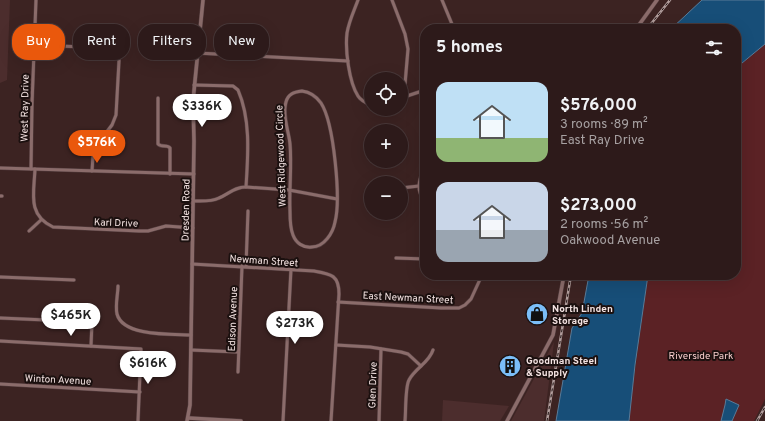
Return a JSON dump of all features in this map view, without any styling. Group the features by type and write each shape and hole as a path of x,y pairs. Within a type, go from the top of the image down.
{"street":[{"name":"West Ray Drive","path":"35,24 36,0"},
{"name":"Dresden Road","path":"201,24 203,0"},
{"path":"358,0 348,30 348,61 352,80 358,96 364,102"},
{"path":"392,0 405,34 408,49 406,72"},
{"path":"442,0 452,24"},
{"path":"640,24 657,0"},
{"path":"65,46 108,48 116,51 118,55 117,113 112,125 96,146 93,156 92,171"},
{"path":"206,53 348,61"},
{"name":"West Ray Drive","path":"31,169 34,60"},
{"name":"Dresden Road","path":"188,420 190,405 194,174 193,101 197,60"},
{"path":"194,85 233,86 238,90 242,101 246,127 248,155 246,187"},
{"name":"West Ridgewood Circle","path":"302,91 308,92 314,96 323,108 331,135 334,156 337,212 332,232 328,238 319,245 315,247 307,247 299,243 293,235 290,224 289,190 290,144 285,105 289,95 302,91"},
{"path":"408,95 420,92"},
{"path":"158,98 158,144 161,146 168,146 170,148 170,174"},
{"path":"0,168 194,174"},
{"path":"29,231 41,220 34,203 35,169"},
{"path":"420,182 420,194"},
{"path":"408,187 419,186"},
{"path":"193,201 214,200 239,187 289,190 337,199"},
{"name":"Edison Avenue","path":"238,372 238,352 248,211"},
{"name":"Karl Drive","path":"41,220 54,227 66,228 143,231 166,226 193,228"},
{"path":"396,258 420,259"},
{"name":"Newman Street","path":"192,264 291,269 326,273 333,276 338,284 338,302"},
{"path":"283,421 291,269"},
{"path":"0,276 74,280"},
{"name":"East Newman Street","path":"338,302 459,308 471,299 480,280"},
{"path":"507,421 553,335 563,280"},
{"path":"118,286 118,315 126,325 143,332 191,335"},
{"path":"331,421 338,302"},
{"path":"0,318 92,322 91,346"},
{"path":"0,341 141,349 138,421"},
{"path":"336,345 406,353 421,366"},
{"name":"Glen Drive","path":"379,421 381,349"},
{"path":"191,350 238,352"},
{"path":"405,421 408,382 431,356 432,350"},
{"name":"Winton Avenue","path":"0,384 140,392"},
{"path":"188,420 241,421"}],"shaded area":[{"path":"0,0 10,0 7,80 0,83"},
{"path":"554,342 544,421 511,421"},
{"path":"443,400 509,406 500,421 442,421"}],"green space":[{"name":"Riverside Park","path":"765,44 765,399 754,421 628,421 647,280 741,280 741,64"}],"water":[{"path":"702,0 765,0 765,44 741,64 741,24 676,24"},
{"path":"588,280 647,280 635,365 629,421 556,421 572,328 582,313"},
{"path":"726,399 739,405 732,421 721,421"}],"railway":[{"path":"651,24 670,0"},
{"path":"547,421 570,280"},
{"path":"757,421 765,407"}],"place":[{"name":"North Linden Storage","path":"537,314"},
{"name":"Goodman Steel & Supply","path":"510,366"}]}
